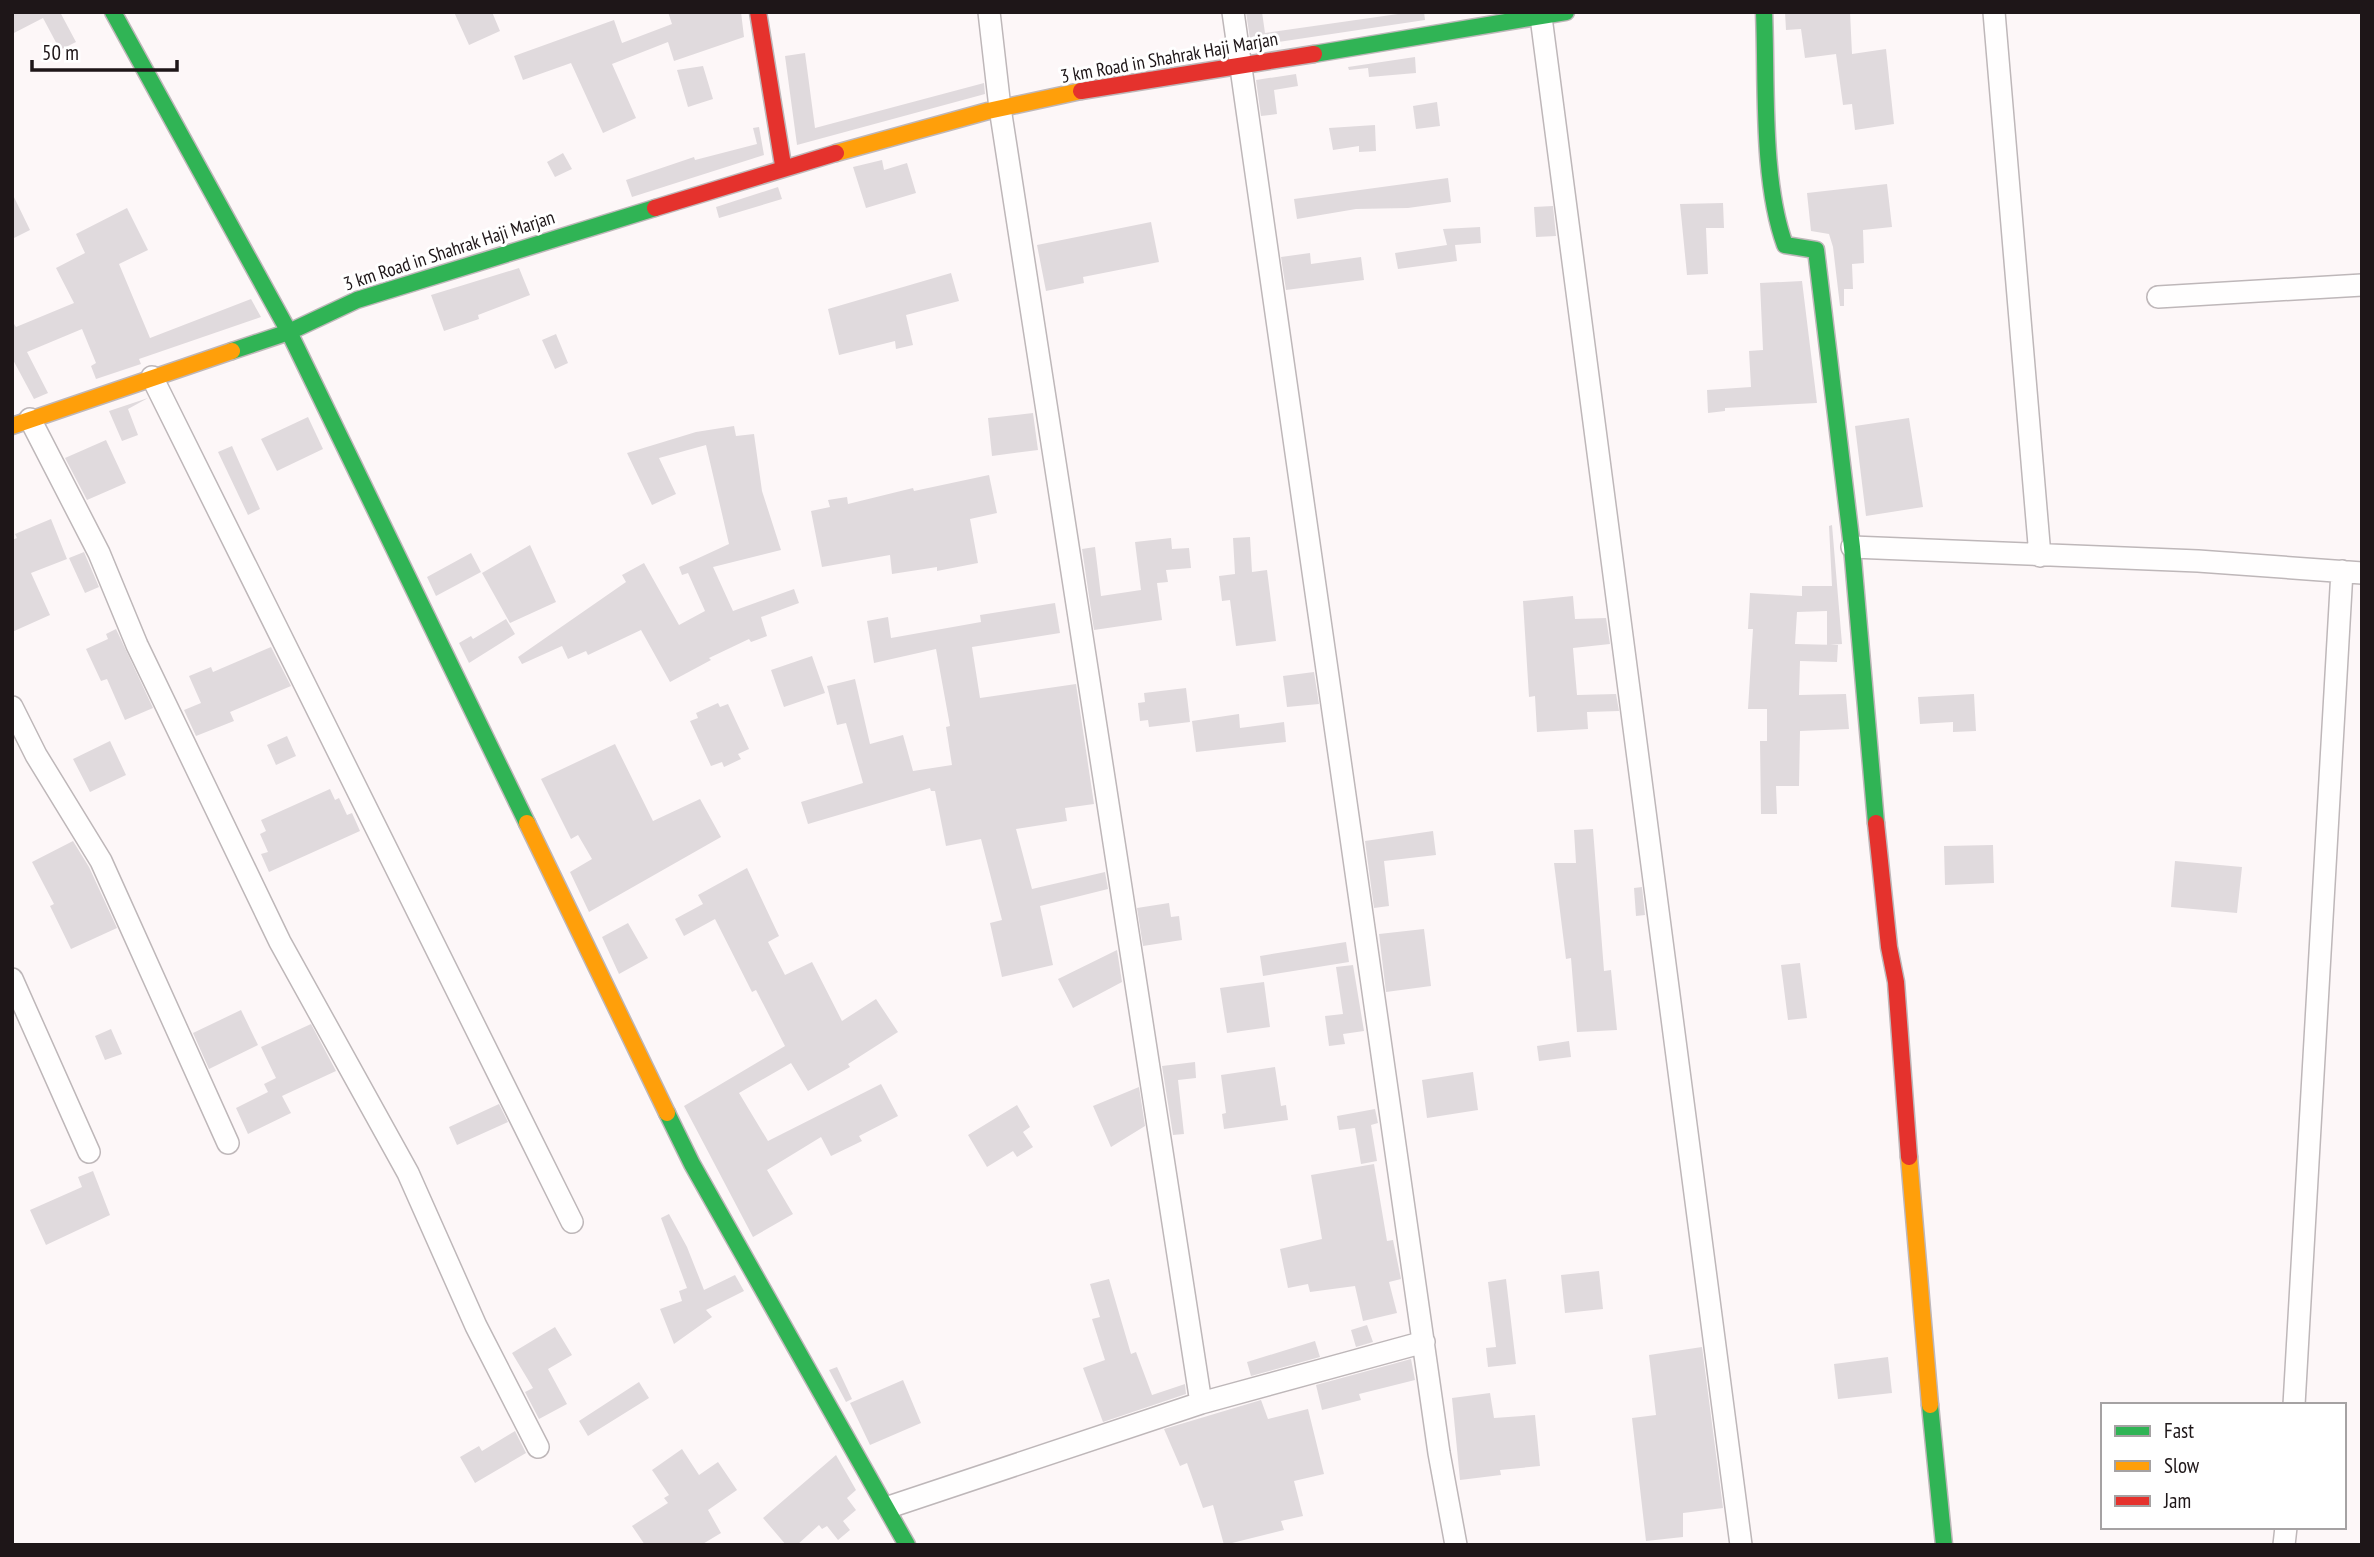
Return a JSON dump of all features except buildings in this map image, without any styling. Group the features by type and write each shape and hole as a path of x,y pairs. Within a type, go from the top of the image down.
{"street":[{"path":"113,12 289,332 692,1164 889,1507 908,1545"},
{"path":"758,12 783,165"},
{"path":"989,12 1000,108 1201,1403"},
{"path":"1233,12 1424,1342 1456,1545"},
{"name":"3 km Road in Shahrak Haji Marjan","path":"21,423 289,332 357,300 742,181 783,165 892,139 1000,108 1241,64 1476,31 1566,12"},
{"path":"1764,12 1777,216 1785,245 1812,247 1818,254 1852,547 1865,715 1889,947 1896,982 1919,1302 1944,1545"},
{"path":"1994,12 2040,556"},
{"path":"1541,17 1741,1545"},
{"path":"2158,298 2362,285"},
{"path":"152,377 572,1222"},
{"path":"21,423 99,553 137,645 280,942 408,1173 476,1326 538,1447"},
{"path":"1852,547 2198,561 2352,572 2321,909 2312,1135 2294,1403"},
{"path":"12,707 36,755 101,861 228,1143"},
{"path":"12,979 89,1152"},
{"path":"889,1507 1201,1403 1424,1342"}],"traffic: fast":[{"path":"113,12 289,332 527,823"},
{"path":"1314,54 1566,12"},
{"path":"1764,12 1769,161 1777,219 1785,245 1816,250 1852,547 1876,823"},
{"path":"232,351 289,332 357,300 655,208"},
{"path":"667,1113 692,1164 907,1545"},
{"path":"1930,1405 1944,1545"}],"traffic: slow":[{"path":"836,153 988,111 1081,91"},
{"path":"12,426 232,351"},
{"path":"527,823 667,1113"},
{"path":"1909,1157 1930,1405"}],"traffic: jam":[{"path":"758,12 783,165"},
{"path":"1081,91 1314,54"},
{"path":"655,208 836,153"},
{"path":"1876,823 1889,947 1896,982 1909,1157"}]}
